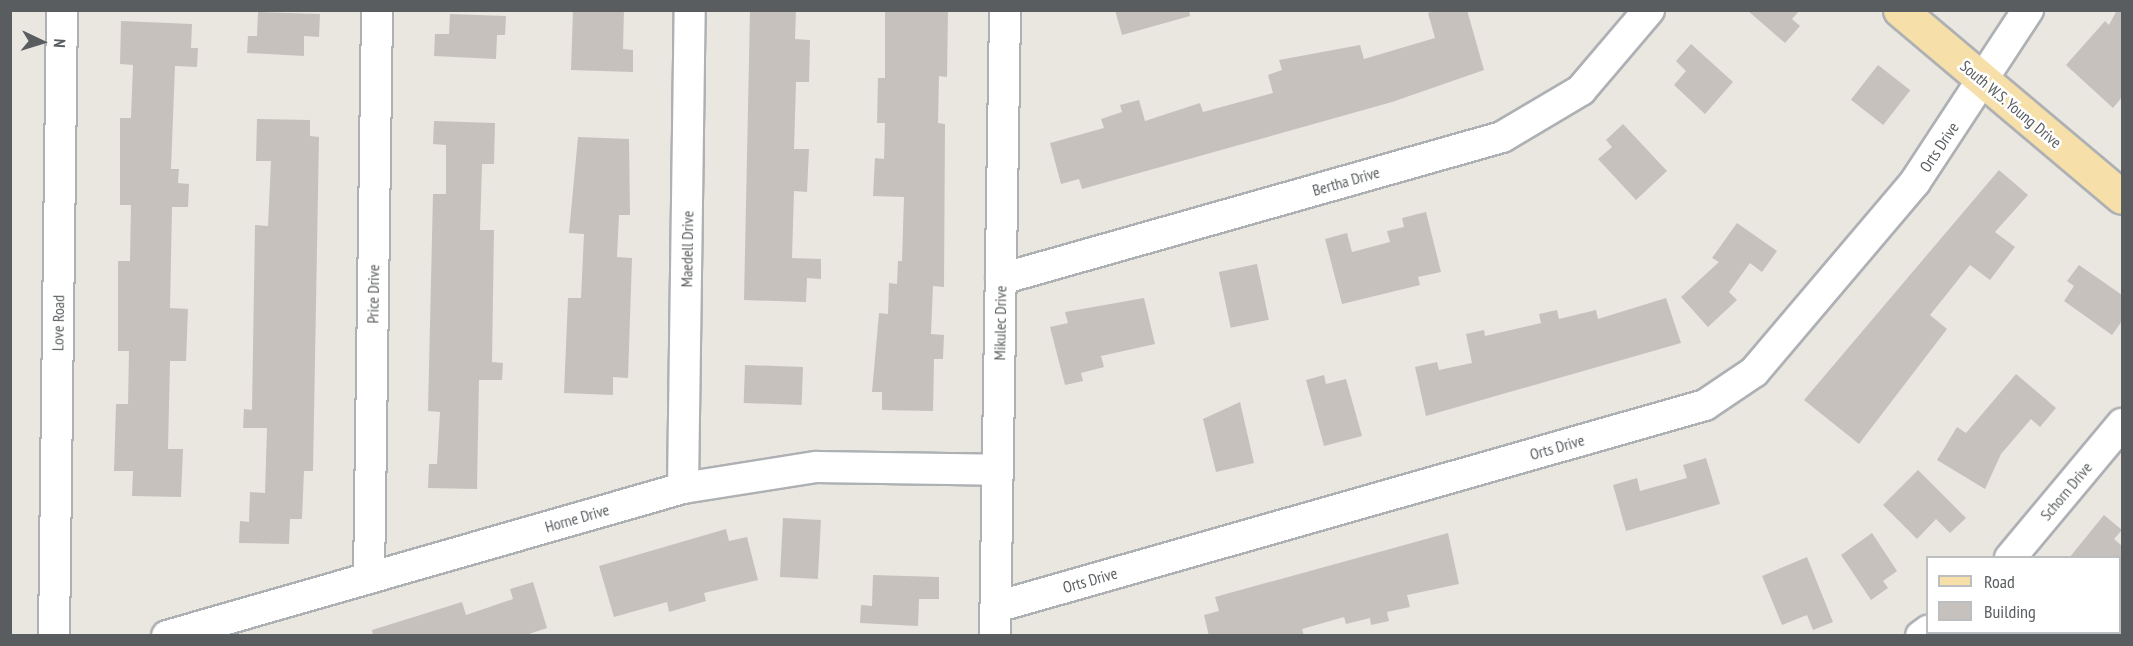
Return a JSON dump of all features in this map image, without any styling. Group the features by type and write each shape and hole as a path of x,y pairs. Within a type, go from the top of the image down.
{"main road":[{"name":"South W.S. Young Drive","path":"1900,10 2122,197"}],"street":[{"name":"Love Road","path":"54,636 62,10"},
{"name":"Price Drive","path":"369,578 377,10"},
{"name":"Maedell Drive","path":"683,488 690,10"},
{"name":"Mikulec Drive","path":"996,621 1005,10"},
{"name":"Bertha Drive","path":"1001,279 1502,137 1581,90 1649,10"},
{"name":"Orts Drive","path":"996,621 1705,405 1754,372 1915,182 1983,81 2004,40 2028,10"},
{"name":"Schorn Drive","path":"2012,556 2113,456 2122,424"},
{"name":"Horne Drive","path":"168,636 683,488 816,468 998,470"}],"building":[{"path":"573,10 624,10 623,49 633,50 633,72 571,70"},
{"path":"750,10 796,10 795,39 810,40 809,82 796,82 794,149 809,149 807,192 794,191 792,258 821,259 821,279 807,278 806,302 744,300"},
{"path":"885,10 948,10 947,77 939,76 938,123 945,124 944,287 933,286 931,334 944,335 943,359 934,359 933,411 882,410 882,392 872,392 879,313 888,314 889,283 897,284 898,261 902,261 904,197 873,196 875,158 884,159 885,123 877,123 878,78 885,78"},
{"path":"1115,10 1189,10 1190,16 1122,35"},
{"path":"1438,10 1467,10 1484,70 1392,102 1082,189 1079,179 1061,184 1050,143 1104,128 1101,119 1122,112 1120,105 1139,100 1145,121 1200,103 1203,112 1273,93 1268,75 1282,70 1279,60 1360,45 1364,59 1435,38 1428,13"},
{"path":"1747,10 1800,10 1792,19 1800,26 1785,43"},
{"path":"2117,10 2122,10 2122,97 2113,108 2066,65 2105,21 2109,25"},
{"path":"258,12 320,14 319,37 304,36 304,56 247,53 248,36 257,36"},
{"path":"450,14 506,16 505,35 497,35 496,59 434,56 435,34 449,34"},
{"path":"121,21 192,24 191,48 198,48 197,67 175,66 171,169 179,169 178,183 189,184 188,207 172,207 170,308 188,309 186,361 170,361 168,449 183,449 181,497 132,496 133,471 114,471 116,404 128,404 129,351 118,351 118,261 130,261 131,205 120,205 120,118 131,118 133,65 120,64"},
{"path":"1691,44 1733,82 1705,114 1674,85 1686,71 1676,61"},
{"path":"1878,65 1910,90 1883,125 1851,100"},
{"path":"257,119 310,120 310,136 319,137 313,471 304,471 302,519 290,519 289,544 239,543 240,521 249,522 250,492 265,493 267,428 243,428 244,409 252,410 255,225 268,226 271,161 256,161"},
{"path":"434,121 495,123 494,164 482,164 480,230 494,230 492,362 503,363 502,380 479,380 477,489 428,488 429,464 437,464 440,412 428,411 433,194 446,194 446,145 433,144"},
{"path":"1623,124 1667,171 1636,200 1598,159 1612,147 1606,140"},
{"path":"578,137 629,139 630,215 619,215 617,257 632,258 628,378 613,377 613,395 564,393 568,298 581,298 584,234 569,233"},
{"path":"1999,170 2028,195 1995,232 2015,247 1990,280 1970,265 1930,315 1947,329 1859,444 1804,400"},
{"path":"1426,212 1441,272 1418,277 1420,285 1342,304 1325,239 1347,233 1352,252 1390,242 1387,231 1404,227 1402,218"},
{"path":"1737,223 1777,251 1762,272 1750,263 1729,292 1737,300 1708,327 1681,297 1719,262 1712,258"},
{"path":"1257,264 1269,320 1231,328 1219,272"},
{"path":"2079,265 2122,295 2122,321 2112,335 2064,301 2074,286 2067,281"},
{"path":"1144,298 1155,344 1101,356 1104,367 1081,373 1083,381 1065,385 1050,327 1068,323 1065,312"},
{"path":"1666,298 1681,343 1426,416 1415,367 1437,362 1439,370 1472,363 1466,334 1484,330 1485,336 1541,323 1539,314 1557,310 1559,319 1596,310 1598,319"},
{"path":"745,365 803,367 802,405 744,403"},
{"path":"2016,374 2056,408 2040,427 2031,419 2001,454 1985,489 1937,460 1957,427 1966,433"},
{"path":"1324,375 1326,384 1346,379 1362,436 1324,446 1306,380"},
{"path":"1240,402 1254,463 1216,472 1203,419"},
{"path":"1706,458 1720,504 1626,531 1613,485 1637,478 1640,491 1687,478 1683,465"},
{"path":"1918,470 1966,518 1950,533 1936,519 1917,539 1883,505"},
{"path":"2104,515 2122,530 2114,539 2122,546 2122,558 2121,556 2071,556"},
{"path":"783,518 821,520 818,579 780,577"},
{"path":"726,529 729,541 747,537 758,580 704,593 706,601 669,612 667,602 614,617 599,566"},
{"path":"1448,533 1459,584 1407,595 1410,607 1387,612 1389,621 1371,625 1370,618 1346,624 1344,617 1302,629 1304,636 1209,636 1204,615 1219,611 1215,597"},
{"path":"1872,533 1897,571 1883,581 1888,588 1871,600 1841,555"},
{"path":"1807,557 1833,622 1813,630 1807,615 1782,625 1762,576"},
{"path":"873,575 939,577 939,599 919,599 918,626 860,623 861,605 872,606"},
{"path":"533,582 547,628 523,636 373,636 372,630 462,602 466,615 513,599 510,589"}]}
